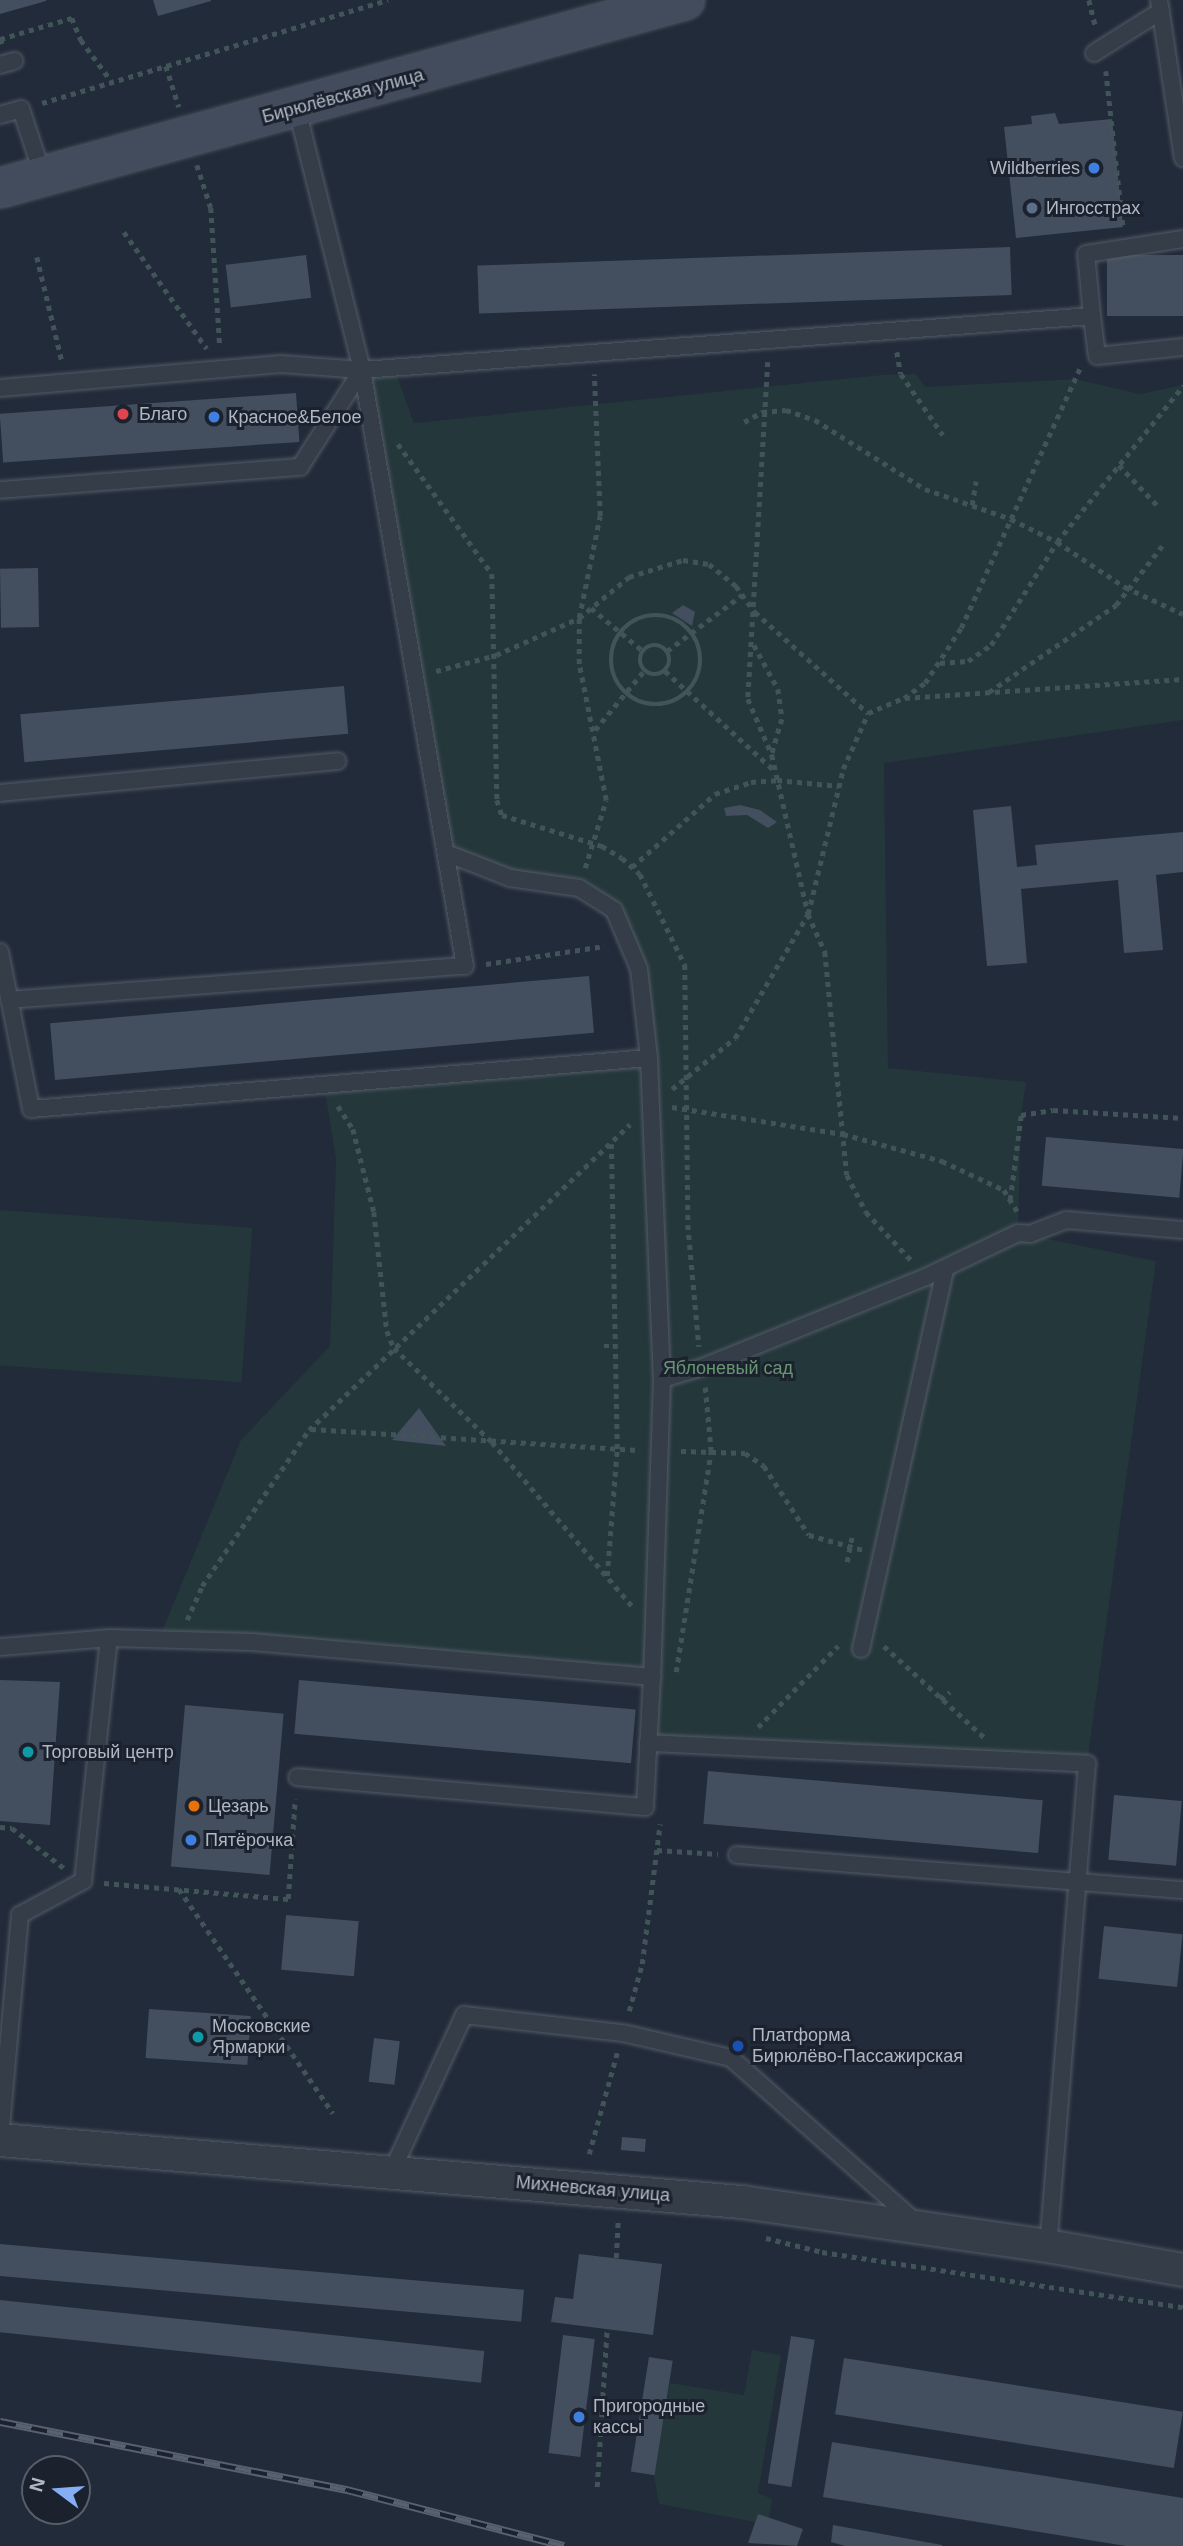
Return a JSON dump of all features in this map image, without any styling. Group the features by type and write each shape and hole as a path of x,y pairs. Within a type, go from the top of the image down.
{"street":[{"name":"Бирюлёвская улица","path":"0,188 297,109 685,0"},
{"name":"Михневская улица","path":"0,2140 742,2202 921,2226 1183,2270"}],"lane":[{"path":"1097,51 1160,5 1178,91 1183,158"},
{"path":"0,115 21,109 43,176"},
{"path":"9,1000 465,966 362,370 297,109"},
{"path":"1183,239 1086,254 1097,356 1183,347"},
{"path":"0,388 281,364 362,370 1092,316"},
{"path":"0,490 300,467 362,370"},
{"path":"0,793 337,761"},
{"path":"297,1777 645,1807 662,1379 649,1058 639,969 630,940 614,910 579,888 510,878 446,853"},
{"path":"0,952 31,1109 649,1058"},
{"path":"662,1379 703,1367 926,1277 1018,1233 1030,1234 1066,1220 1183,1230"},
{"path":"861,1649 945,1269"},
{"path":"0,2140 20,1915 83,1881 109,1638"},
{"path":"0,1647 109,1638 179,1639 652,1677"},
{"path":"648,1743 736,1745 1087,1764 1048,2246"},
{"path":"737,1855 1183,1890"},
{"path":"392,2171 464,2015 623,2033 731,2058 921,2226"}],"path":[{"path":"21,109 388,0"},
{"path":"1089,0 1097,51 1112,94 1124,248"},
{"path":"0,39 72,18 81,40 112,82"},
{"path":"166,66 211,208 222,369"},
{"path":"124,232 222,369"},
{"path":"37,257 67,382"},
{"path":"179,1639 202,1586 310,1429 650,1105 735,1038 808,914 839,786 868,713 904,698 925,683 961,628 1080,366 1092,316"},
{"path":"892,331 901,374 943,435"},
{"path":"769,340 754,645 748,699 772,755 808,914 825,952 847,1175 866,1212 926,1277"},
{"path":"579,888 606,800 595,730 579,664 579,618 600,516 592,353"},
{"path":"939,663 968,661 991,645 1057,542 1183,386"},
{"path":"744,422 767,411 786,410 815,420 925,489 1011,519 1057,542 1131,590 1183,614"},
{"path":"396,441 492,574 497,800 502,814 593,843 632,867 663,914 684,965 688,1225 711,1452 675,1680"},
{"path":"1119,465 1157,505"},
{"path":"972,505 976,481"},
{"path":"988,692 1116,605 1131,590 1163,546"},
{"path":"415,677 495,655 579,618 629,577 683,560 709,564 742,595 755,612 868,713"},
{"path":"665,671 667,651 742,595"},
{"path":"591,608 643,651 643,671 595,730"},
{"path":"656,615 681,622 692,632 700,655 693,685 688,690 672,702 655,704 641,702 624,692 611,657 621,632 631,622 656,615"},
{"path":"643,651 656,645 667,651"},
{"path":"754,645 778,689 782,719 772,755"},
{"path":"643,671 658,675 665,671"},
{"path":"665,671 776,772"},
{"path":"904,698 1183,679"},
{"path":"632,867 715,794 751,782 778,780 839,786"},
{"path":"785,846 793,848"},
{"path":"465,966 573,954 630,940"},
{"path":"324,1085 353,1129 374,1212 387,1331 394,1348 492,1442 652,1628"},
{"path":"650,1105 685,1108 843,1134 942,1161 1004,1190 1030,1234"},
{"path":"1010,1200 1021,1115 1053,1110 1183,1118"},
{"path":"607,1577 617,1449 611,1143"},
{"path":"604,1346 615,1346"},
{"path":"310,1429 617,1449 745,1453 764,1466 808,1535 882,1553"},
{"path":"847,1562 852,1537"},
{"path":"736,1745 784,1705 867,1621 940,1699 1012,1760"},
{"path":"940,1699 950,1692"},
{"path":"0,1827 12,1828 83,1881 288,1899 297,1777"},
{"path":"589,2154 642,1964 662,1809"},
{"path":"657,1850 737,1855"},
{"path":"179,1889 333,2113"},
{"path":"616,2258 618,2220 631,2221"},
{"path":"762,2237 822,2252 1183,2307"},
{"path":"597,2487 607,2329"}],"green space":[{"name":"Яблоневый сад","path":"394,368 414,423 882,375 916,374 925,387 1075,379 1140,394 1183,385 1183,720 884,763 888,1068 1026,1082 1021,1115 1018,1233 1156,1261 1087,1764 648,1743 652,1678 159,1639 241,1440 330,1346 336,1159 324,1085 648,1058 639,969 614,910 579,888 446,853 362,370"},
{"path":"0,1210 252,1228 242,1382 0,1365"},
{"path":"752,2350 781,2355 758,2493 772,2499 769,2518 758,2514 755,2522 659,2504 654,2475 670,2383 744,2395"}],"building":[{"path":"0,0 46,0 46,1 0,14"},
{"path":"153,0 211,0 211,1 158,16"},
{"path":"1055,113 1059,124 1112,119 1123,227 1016,238 1004,127 1032,124 1031,116"},
{"path":"1010,247 1012,295 479,314 477,266"},
{"path":"306,255 311,298 231,308 226,265"},
{"path":"1107,255 1183,255 1183,316 1107,316"},
{"path":"296,393 299,442 3,463 0,414"},
{"path":"38,568 39,627 1,628 0,569"},
{"path":"683,605 695,612 692,626 672,613"},
{"path":"344,686 348,734 24,762 20,714"},
{"path":"740,805 760,810 777,822 768,828 747,815 726,816 724,808"},
{"path":"1011,806 1017,867 1037,865 1035,845 1183,832 1183,872 1156,875 1163,950 1124,953 1118,880 1021,889 1027,963 987,966 973,810"},
{"path":"589,976 594,1033 55,1080 50,1023"},
{"path":"1046,1137 1183,1149 1179,1198 1042,1186"},
{"path":"419,1408 446,1446 392,1440"},
{"name":"Торговый центр","path":"0,1680 60,1682 50,1825 0,1821"},
{"path":"299,1680 636,1709 631,1763 294,1734"},
{"path":"185,1705 284,1714 270,1875 171,1866"},
{"path":"708,1771 1043,1800 1038,1853 703,1824"},
{"path":"1114,1795 1182,1801 1176,1866 1108,1860"},
{"path":"286,1915 359,1921 354,1976 281,1970"},
{"path":"1104,1926 1183,1934 1177,1987 1098,1979"},
{"name":"Московские Ярмарки","path":"149,2009 251,2016 247,2065 146,2058"},
{"path":"374,2038 400,2041 394,2085 369,2082"},
{"path":"622,2137 646,2139 645,2152 621,2150"},
{"path":"0,2244 524,2290 521,2322 0,2276"},
{"path":"579,2254 662,2264 653,2335 551,2322 555,2297 573,2299"},
{"path":"0,2300 484,2351 481,2383 0,2332"},
{"path":"563,2335 595,2339 580,2457 548,2453"},
{"path":"791,2336 815,2340 791,2487 768,2483"},
{"path":"649,2357 673,2361 655,2475 631,2472"},
{"path":"844,2358 1183,2412 1174,2468 835,2414"},
{"path":"832,2442 1183,2498 1183,2546 1126,2546 823,2497"},
{"path":"758,2514 803,2529 797,2546 748,2543"},
{"path":"833,2525 942,2546 845,2546 831,2542"}],"railway":[{"path":"0,2422 347,2490 564,2546"}],"place":[{"name":"Wildberries","path":"1094,168"},
{"name":"Ингосстрах","path":"1032,208"},
{"name":"Благо","path":"123,414"},
{"name":"Красное&Белое","path":"214,417"},
{"name":"Торговый центр","path":"28,1752"},
{"name":"Цезарь","path":"194,1806"},
{"name":"Пятёрочка","path":"191,1840"},
{"name":"Московские Ярмарки","path":"198,2037"},
{"name":"Платформа Бирюлёво-Пассажирская","path":"738,2046"},
{"name":"Пригородные кассы","path":"579,2417"}]}
